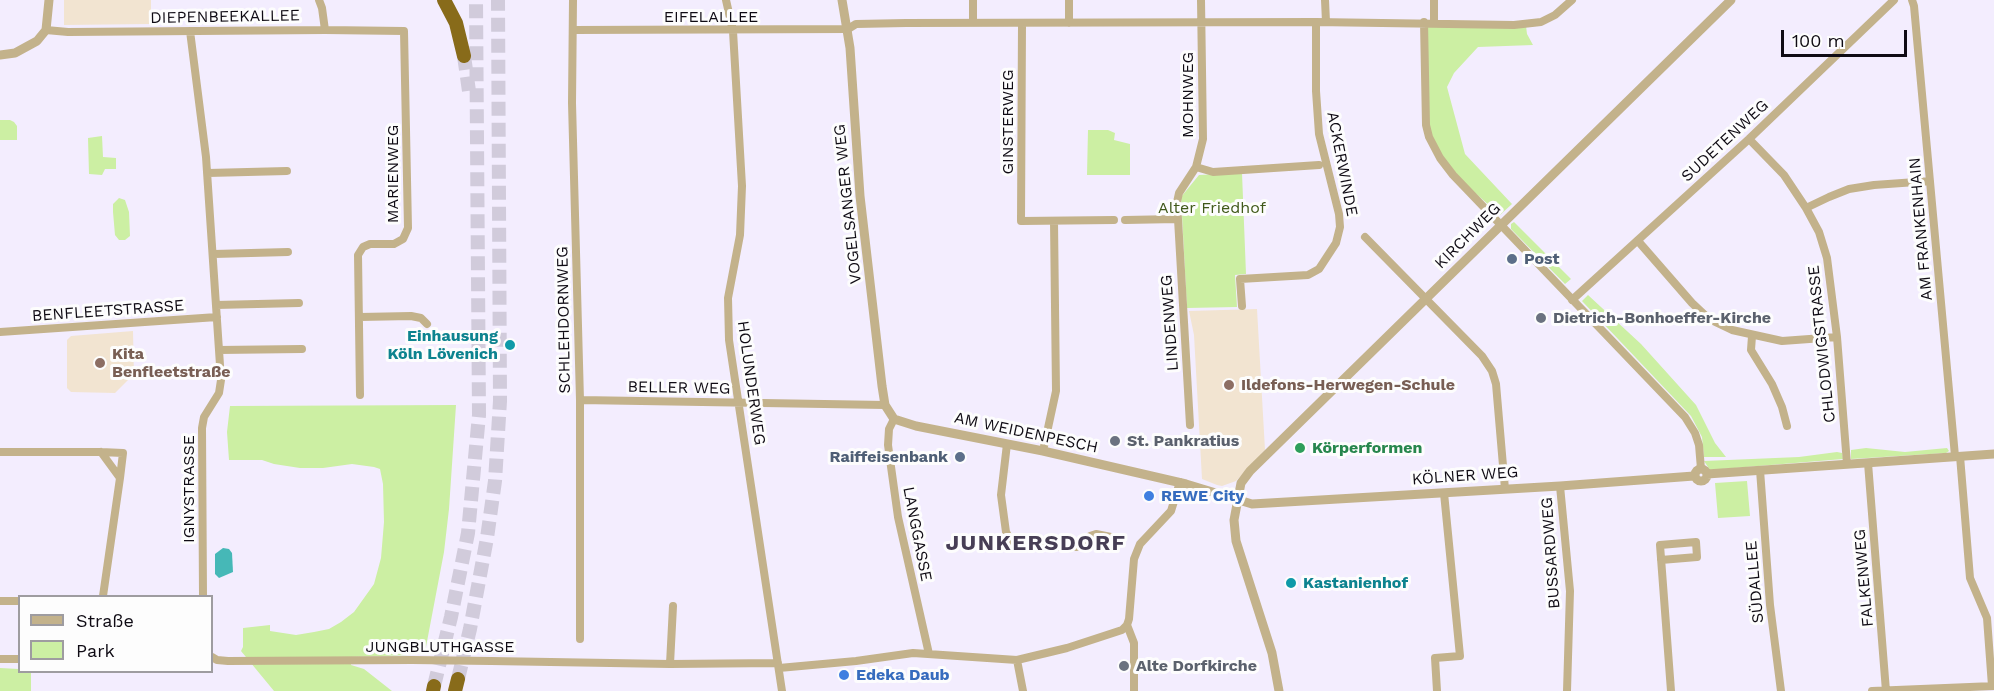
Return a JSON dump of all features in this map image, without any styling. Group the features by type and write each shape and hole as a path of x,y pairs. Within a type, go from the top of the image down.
{"highway":[{"path":"444,0 456,22 464,56"}],"street":[{"path":"0,55 25,49 37,41 45,30 49,0"},
{"path":"319,0 325,30"},
{"name":"SCHLEHDORNWEG","path":"573,0 572,103 580,400 580,639"},
{"name":"HOLUNDERWEG","path":"726,0 733,31 742,211 727,317 737,402 742,418 782,691"},
{"name":"VOGELSANGER WEG","path":"842,0 848,29 860,196 885,405"},
{"path":"973,0 973,23"},
{"path":"1069,0 1069,23"},
{"name":"MOHNWEG","path":"1178,219 1179,193 1196,167 1203,139 1201,0"},
{"path":"1325,0 1326,22"},
{"path":"1434,0 1434,22"},
{"name":"EIFELALLEE","path":"573,30 848,29 856,24 973,23 1434,22 1528,24 1541,22 1555,15 1572,0"},
{"name":"KIRCHWEG","path":"1279,691 1272,653 1236,541 1234,520 1241,483 1250,471 1731,0"},
{"name":"SUDETENWEG","path":"1572,300 1749,139 1894,0"},
{"name":"AM FRANKENHAIN","path":"1912,0 1970,578 1987,618 1993,686"},
{"name":"ACKERWINDE","path":"1242,306 1240,279 1308,275 1319,269 1336,243 1340,227 1339,214 1319,134 1316,91 1316,22"},
{"path":"1424,22 1425,104 1429,137 1446,167 1685,417 1697,439 1701,473"},
{"name":"GINSTERWEG","path":"1022,23 1021,221 1054,221"},
{"name":"DIEPENBEEKALLEE","path":"45,30 404,31"},
{"name":"IGNYSTRASSE","path":"190,31 208,173 219,350 219,393 204,417 202,428 203,595"},
{"name":"MARIENWEG","path":"360,395 358,255 363,247 370,244 394,244 404,239 408,228 404,31"},
{"name":"CHLODWIGSTRASSE","path":"1749,139 1784,175 1806,208 1819,232 1827,258 1837,337 1847,464"},
{"path":"1196,167 1214,172 1318,165"},
{"path":"208,173 286,171"},
{"path":"1806,208 1829,196 1850,189 1930,181"},
{"path":"1125,220 1178,219"},
{"name":"LINDENWEG","path":"1178,219 1190,425"},
{"path":"1043,451 1056,391 1054,221 1114,220"},
{"name":"ACKERWINDE","path":"1365,237 1482,356 1492,370 1496,384 1505,489"},
{"path":"1638,241 1692,303 1710,319 1732,330 1782,341 1837,337"},
{"path":"214,254 288,252"},
{"path":"216,305 299,303"},
{"path":"360,317 411,316 421,318 427,324"},
{"name":"BENFLEETSTRASSE","path":"0,332 217,317"},
{"path":"1752,336 1751,350 1772,384 1787,426"},
{"path":"219,350 302,349"},
{"name":"BELLER WEG","path":"580,400 885,405"},
{"path":"885,405 894,419"},
{"name":"AM WEIDENPESCH","path":"894,419 916,426 1043,451 1180,482 1237,500"},
{"name":"LANGGASSE","path":"894,419 889,429 888,445 898,517 929,654"},
{"path":"1007,444 1001,495 1006,532 1013,545 1076,547 1081,546 1090,536 1096,534 1111,537"},
{"path":"0,452 123,453 103,595"},
{"path":"100,452 120,478"},
{"name":"KÖLNER WEG","path":"1237,500 1252,504 1560,486 1701,473 1994,454"},
{"name":"FALKENWEG","path":"1868,463 1886,691"},
{"name":"SÜDALLEE","path":"1760,470 1770,605 1781,691"},
{"path":"1134,691 1134,643 1127,625 1134,559 1140,544 1171,510 1180,482"},
{"name":"BUSSARDWEG","path":"1560,486 1570,591 1567,691"},
{"path":"1437,691 1435,658 1460,656 1444,493"},
{"path":"1661,560 1697,557 1696,542 1660,544 1661,560 1671,691"},
{"path":"0,601 18,601"},
{"path":"670,664 673,606"},
{"name":"JUNGBLUTHGASSE","path":"213,658 228,661 412,660 778,665 856,661 913,653 1017,660 1068,648 1122,630 1127,625"},
{"path":"0,659 18,659"},
{"path":"1017,660 1023,691"},
{"path":"1872,691 1993,686"}],"shaded area":[{"path":"64,0 151,0 151,24 64,25"},
{"name":"Ildefons-Herwegen-Schule","path":"1257,309 1265,450 1236,481 1222,486 1217,485 1202,479 1194,335 1189,311"},
{"name":"Kita Benfleetstraße","path":"133,331 134,378 129,379 115,393 71,392 67,388 67,340 71,336"},
{"path":"223,548 229,549 232,553 233,572 219,578 215,574 215,554"}],"green space":[{"path":"1425,24 1526,26 1527,34 1533,45 1478,47 1454,73 1447,87 1465,154 1512,204 1500,215 1464,183 1435,147 1428,124"},
{"path":"0,120 14,122 17,126 17,140 0,140"},
{"path":"1088,130 1108,130 1115,133 1114,140 1130,144 1130,175 1087,175"},
{"path":"102,136 103,157 116,158 116,169 105,169 102,175 89,174 88,138"},
{"name":"Alter Friedhof","path":"1242,173 1246,274 1235,275 1237,307 1187,308 1181,197 1199,175"},
{"path":"119,198 125,200 129,212 130,236 125,240 119,240 115,235 113,204"},
{"path":"1514,222 1571,279 1565,284 1511,229 1511,224"},
{"path":"1588,295 1641,344 1696,405 1715,443 1726,457 1704,457 1702,437 1691,416 1582,301"},
{"path":"456,405 444,552 425,652 411,655 351,657 351,665 364,669 392,691 274,691 241,651 243,628 270,625 270,631 296,635 329,629 354,612 374,584 381,558 384,522 383,484 380,469 374,467 352,464 300,468 262,460 229,460 227,432 230,406"},
{"path":"1866,448 1905,452 1947,448 1949,451 1851,459 1851,450"},
{"path":"1842,453 1843,459 1710,470 1704,461 1799,457"},
{"path":"1747,481 1750,516 1718,518 1715,483"},
{"path":"0,668 18,669 18,673 31,673 31,691 0,691"}],"tunnel":[{"path":"434,686 468,533 479,415 476,0"},
{"path":"458,679 487,538 495,481 500,401 498,0"},
{"path":"464,56 469,91"}],"place":[{"name":"Post","path":"1512,259"},
{"name":"Dietrich-Bonhoeffer-Kirche","path":"1541,318"},
{"name":"Einhausung Köln Lövenich","path":"510,345"},
{"name":"Kita Benfleetstraße","path":"100,363"},
{"name":"Ildefons-Herwegen-Schule","path":"1229,385"},
{"name":"St. Pankratius","path":"1115,441"},
{"name":"Körperformen","path":"1300,448"},
{"name":"Raiffeisenbank","path":"960,457"},
{"name":"REWE City","path":"1149,496"},
{"name":"Kastanienhof","path":"1291,583"},
{"name":"Alte Dorfkirche","path":"1124,666"},
{"name":"Edeka Daub","path":"844,675"}],"district":[{"name":"JUNKERSDORF","path":"1036,544"}]}
